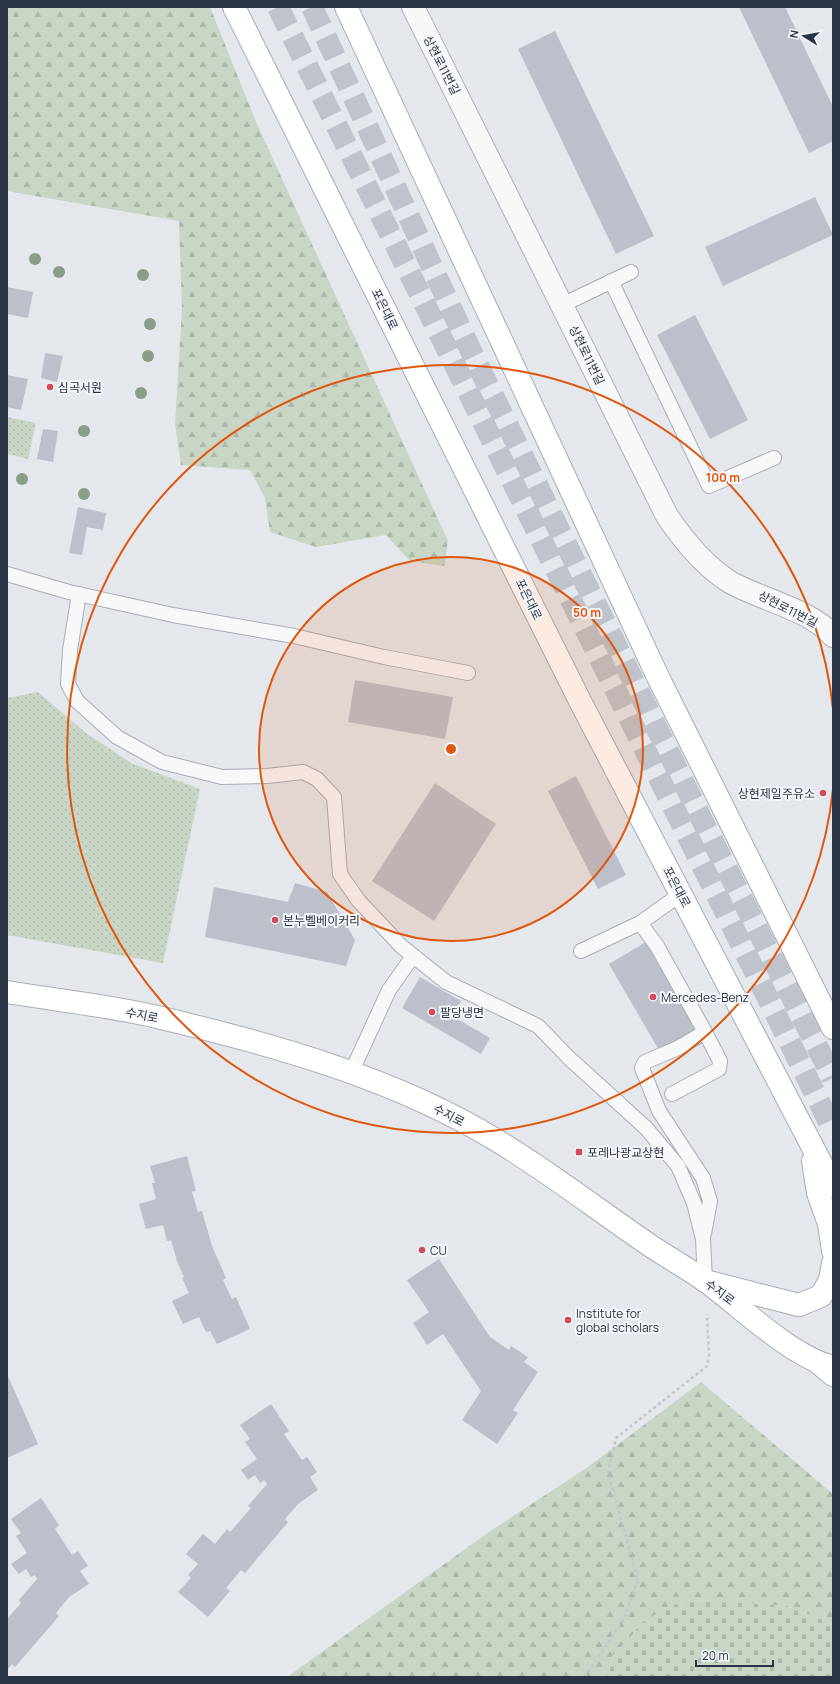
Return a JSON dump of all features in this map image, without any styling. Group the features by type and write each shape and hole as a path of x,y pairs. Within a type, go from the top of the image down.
{"main road":[{"name":"포은대로","path":"234,7 581,703 833,1186"},
{"path":"346,7 658,677 833,1028"},
{"name":"수지로","path":"7,992 152,1016 256,1043 350,1073 416,1098 495,1139 563,1184 645,1243 705,1281 795,1350 829,1369"},
{"path":"809,1140 818,1193 829,1224 833,1251"},
{"path":"705,1281 799,1305 821,1296 830,1280 833,1263"}],"street":[{"name":"상현로11번길","path":"413,7 667,516 681,538 715,572 732,583 810,618 833,636"}],"lane":[{"path":"562,305 631,272"},
{"path":"611,281 709,486 774,458"},
{"path":"7,574 79,594 173,615 294,636 384,657 468,673"},
{"path":"79,594 70,650 68,684 77,701 117,737 162,762 222,777 267,776 302,772 317,779 334,798 340,874 358,900 401,946 446,982 538,1026 569,1058 646,1128 678,1166 694,1203 703,1239 705,1281"},
{"path":"581,951 640,923 681,894"},
{"path":"640,923 658,946 720,1060 719,1069 672,1094"},
{"path":"350,1073 389,990 413,956"},
{"path":"703,1239 710,1201 703,1178 659,1111 642,1068 645,1062 678,1048 705,1032"}],"path":[{"path":"585,1677 624,1620 638,1580 608,1472 616,1438 707,1366 709,1357 705,1281"}],"green space":[{"path":"7,7 210,7 256,122 448,541 444,566 410,561 386,535 316,547 270,532 265,498 250,470 181,465 175,424 182,309 179,221 7,191"},
{"path":"7,417 36,423 28,459 7,454"},
{"path":"38,692 86,733 131,763 200,789 163,963 7,935 7,698"},
{"path":"701,1382 833,1494 833,1624 787,1606 698,1600 641,1624 625,1644 613,1652 608,1677 287,1677 489,1532 588,1467"},
{"path":"698,1600 787,1606 833,1624 833,1677 608,1677 613,1652 625,1644 641,1624 668,1606"}],"building":[{"path":"739,7 785,7 833,107 833,141 809,153"},
{"path":"555,31 654,236 616,254 518,49"},
{"path":"815,197 833,235 723,286 705,247"},
{"path":"7,287 33,292 28,318 7,314"},
{"path":"695,315 748,420 710,439 657,335"},
{"path":"45,353 63,356 57,382 41,378"},
{"path":"7,375 28,379 21,410 7,407"},
{"path":"43,429 58,431 53,462 37,459"},
{"path":"78,507 106,513 103,530 87,527 82,555 69,553"},
{"path":"355,680 453,697 445,739 348,722"},
{"path":"576,776 626,875 598,889 548,791"},
{"path":"435,783 496,824 434,921 372,881"},
{"name":"본누벨베이커리","path":"295,883 327,892 355,940 346,966 205,937 214,887 288,902"},
{"name":"Mercedes-Benz","path":"646,942 697,1030 660,1052 609,964"},
{"name":"팔당냉면","path":"420,977 461,1001 452,1016 490,1038 481,1054 402,1008"},
{"path":"187,1156 196,1191 192,1192 198,1212 202,1211 212,1246 226,1278 223,1280 232,1299 236,1297 250,1329 217,1344 210,1331 206,1332 199,1317 183,1324 172,1301 189,1293 182,1278 184,1277 177,1261 171,1240 167,1241 163,1225 146,1229 139,1204 156,1199 152,1183 155,1183 150,1166"},
{"path":"439,1259 490,1337 509,1350 511,1346 528,1357 524,1362 538,1372 513,1410 518,1413 497,1444 462,1420 481,1391 443,1334 427,1345 413,1323 429,1312 407,1280"},
{"path":"7,1374 38,1444 7,1458"},
{"path":"271,1404 289,1431 284,1434 302,1460 307,1457 317,1472 310,1477 318,1490 299,1503 285,1519 288,1522 245,1573 241,1570 226,1588 230,1591 208,1617 178,1592 191,1578 188,1575 198,1564 186,1554 203,1534 215,1544 227,1529 230,1532 251,1508 248,1506 267,1484 264,1480 260,1483 255,1475 248,1480 241,1470 257,1459 245,1442 250,1439 240,1425"},
{"path":"41,1498 59,1525 55,1529 72,1555 78,1551 88,1566 80,1571 89,1584 69,1597 56,1613 59,1616 15,1667 12,1664 7,1670 7,1619 21,1603 19,1600 37,1579 35,1575 31,1577 26,1569 19,1574 11,1564 27,1553 16,1536 21,1533 11,1519"}],"tunnel":[{"path":"278,7 833,1130"},
{"path":"312,7 470,349 701,818 833,1078"}],"place":[{"name":"심곡서원","path":"50,387"},
{"name":"상현제일주유소","path":"823,793"},
{"name":"본누벨베이커리","path":"275,920"},
{"name":"Mercedes-Benz","path":"653,997"},
{"name":"팔당냉면","path":"432,1012"},
{"name":"포레나광교상현","path":"579,1152"},
{"name":"CU","path":"422,1250"},
{"name":"Institute for global scholars","path":"568,1320"}]}
